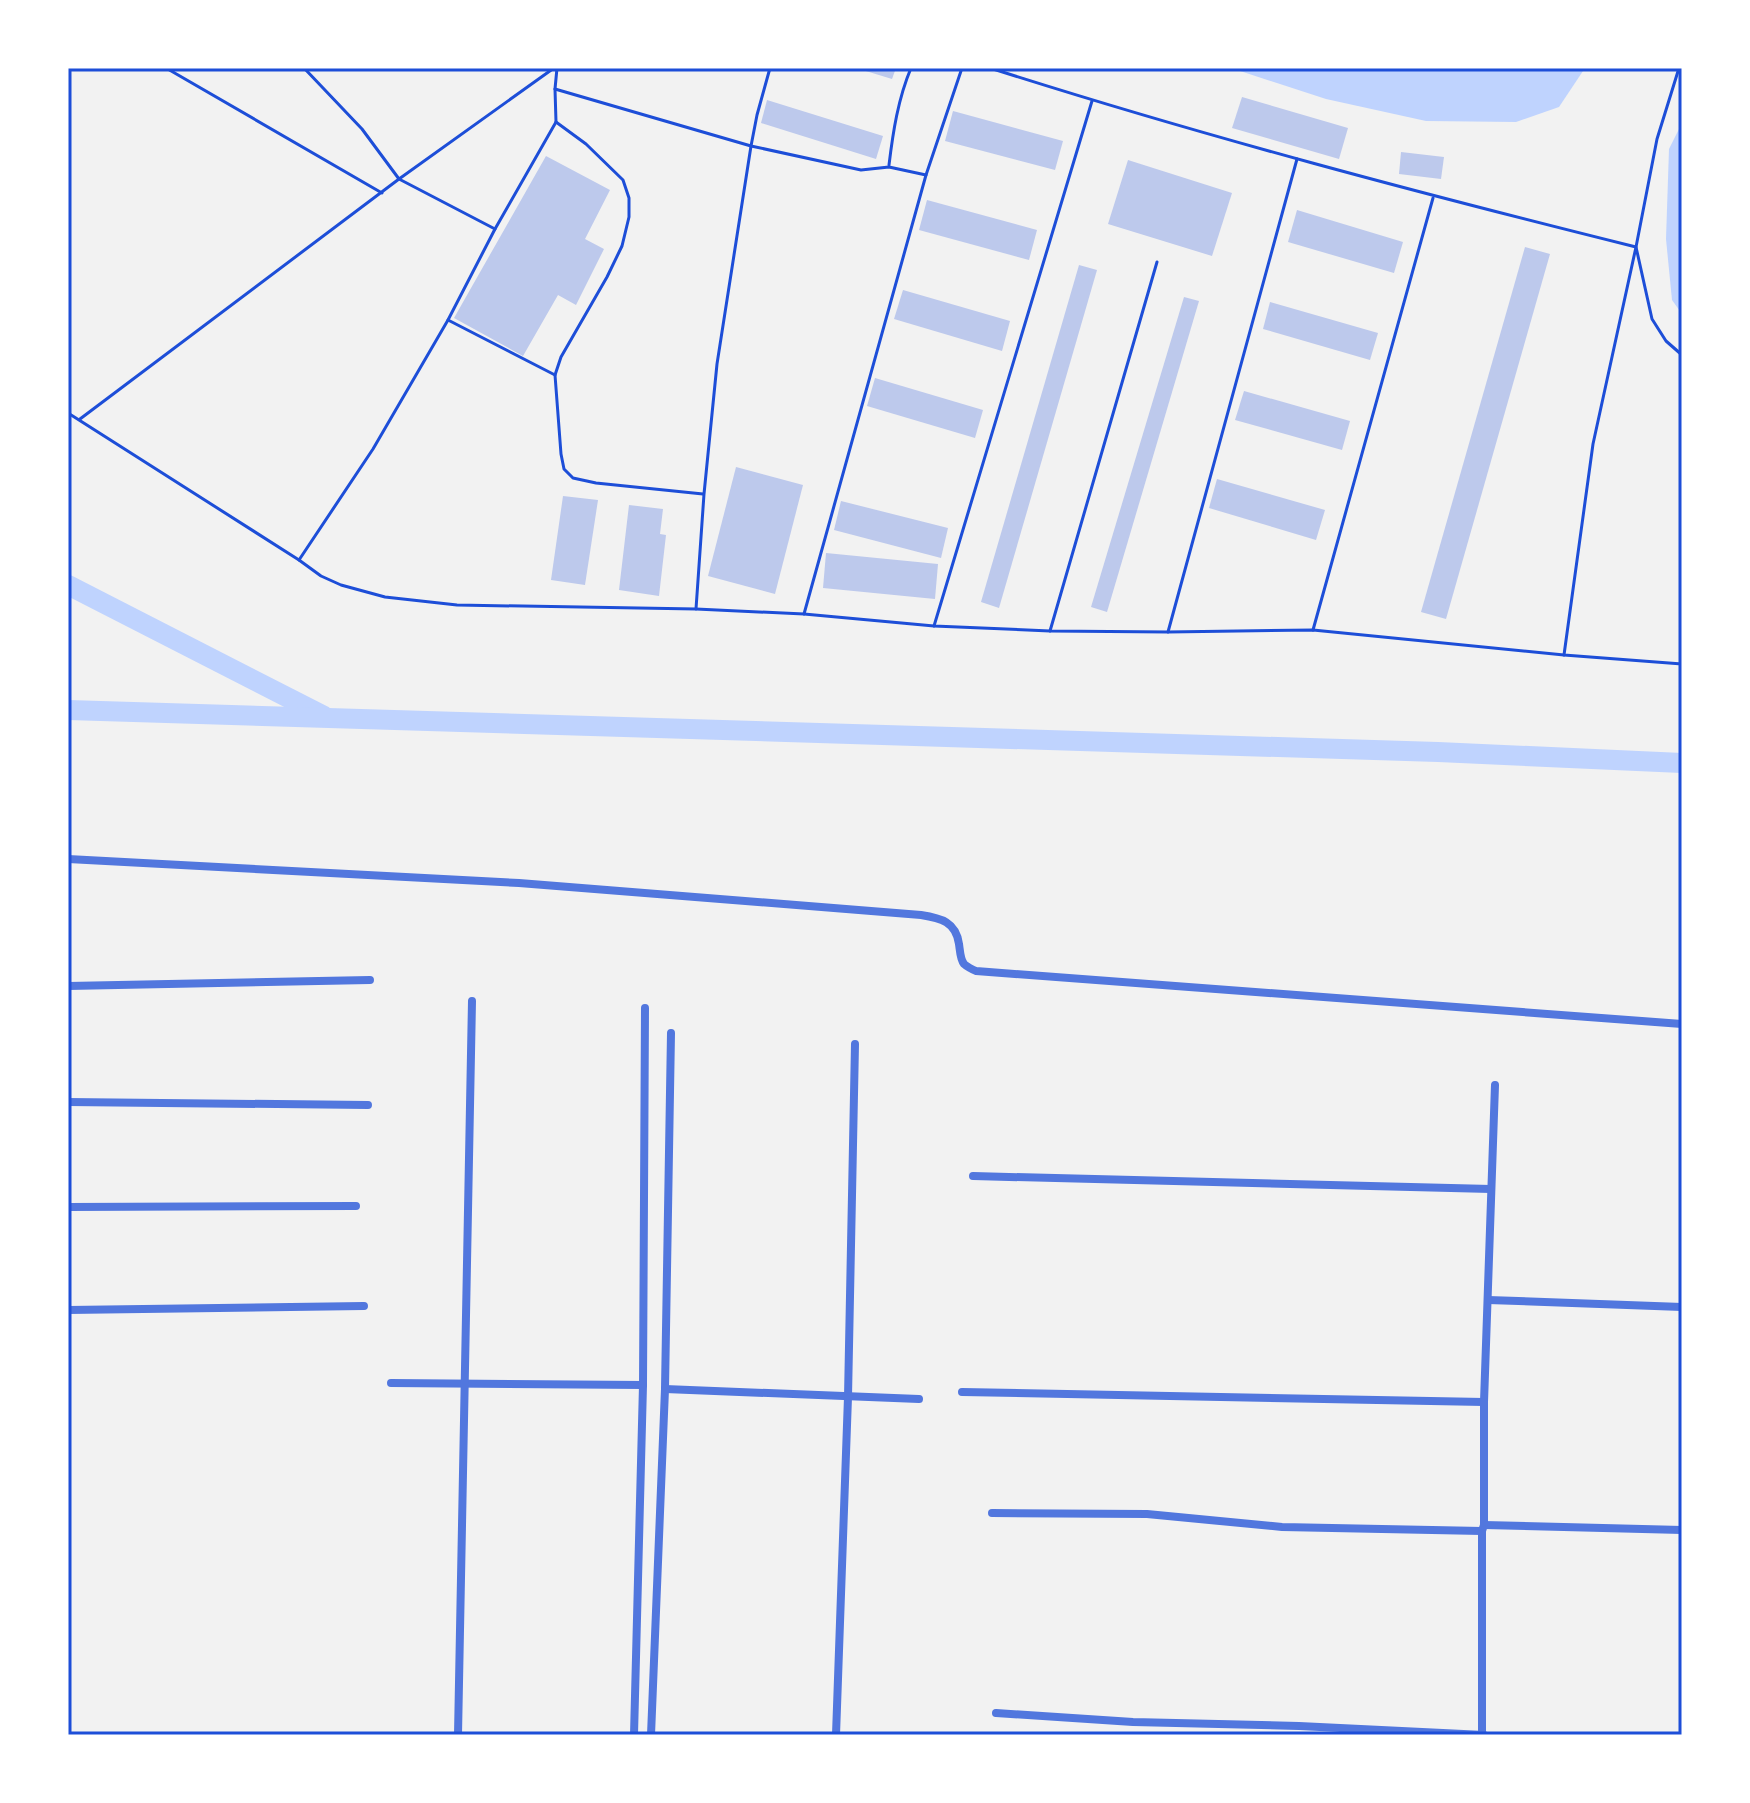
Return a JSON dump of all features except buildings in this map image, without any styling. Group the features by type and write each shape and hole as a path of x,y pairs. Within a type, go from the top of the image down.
{"street":[{"path":"68,859 519,883 921,915 940,918 951,924 958,935 965,965 976,971 1682,1024"},
{"path":"68,986 370,980"},
{"path":"458,1735 472,1001"},
{"path":"634,1735 643,1385 645,1008"},
{"path":"651,1735 665,1389 671,1033"},
{"path":"836,1735 848,1397 855,1044"},
{"path":"996,1713 1133,1722 1483,1735 1484,1402 1495,1085"},
{"path":"68,1102 368,1105"},
{"path":"973,1176 1491,1189"},
{"path":"68,1207 356,1206"},
{"path":"1488,1300 1682,1307"},
{"path":"68,1310 364,1306"},
{"path":"391,1383 643,1385"},
{"path":"665,1389 919,1399"},
{"path":"962,1392 1484,1402"},
{"path":"992,1513 1147,1514 1282,1527 1682,1530"}],"path":[{"path":"166,68 382,193"},
{"path":"304,68 362,129 399,179 495,229"},
{"path":"80,419 399,179 555,68"},
{"path":"299,560 373,449 448,320 556,122 555,68"},
{"path":"696,609 717,364 751,146 770,68"},
{"path":"889,167 903,87 911,68"},
{"path":"804,614 926,175 962,68"},
{"path":"990,68 1092,101 1434,197 1636,247"},
{"path":"1564,655 1593,444 1657,139 1679,68"},
{"path":"555,89 751,146 861,170 889,167 926,175"},
{"path":"934,626 1092,101"},
{"path":"556,122 586,144 623,180 629,198 629,217 622,246 561,357 555,375 564,469 573,478 596,483 704,494"},
{"path":"1168,632 1297,159"},
{"path":"1313,630 1434,197"},
{"path":"1636,247 1652,319 1666,341 1682,355"},
{"path":"1050,631 1157,262"},
{"path":"448,320 555,375"},
{"path":"68,413 321,576 385,597 457,605 804,614 934,626 1050,631 1313,630 1682,664"}],"water":[{"path":"1231,68 1585,68 1559,107 1516,122 1426,121 1326,99"},
{"path":"1682,123 1682,314 1672,300 1666,239 1669,149"}],"waterway":[{"path":"68,585 324,716"},
{"path":"68,710 1438,752 1682,763"}]}
